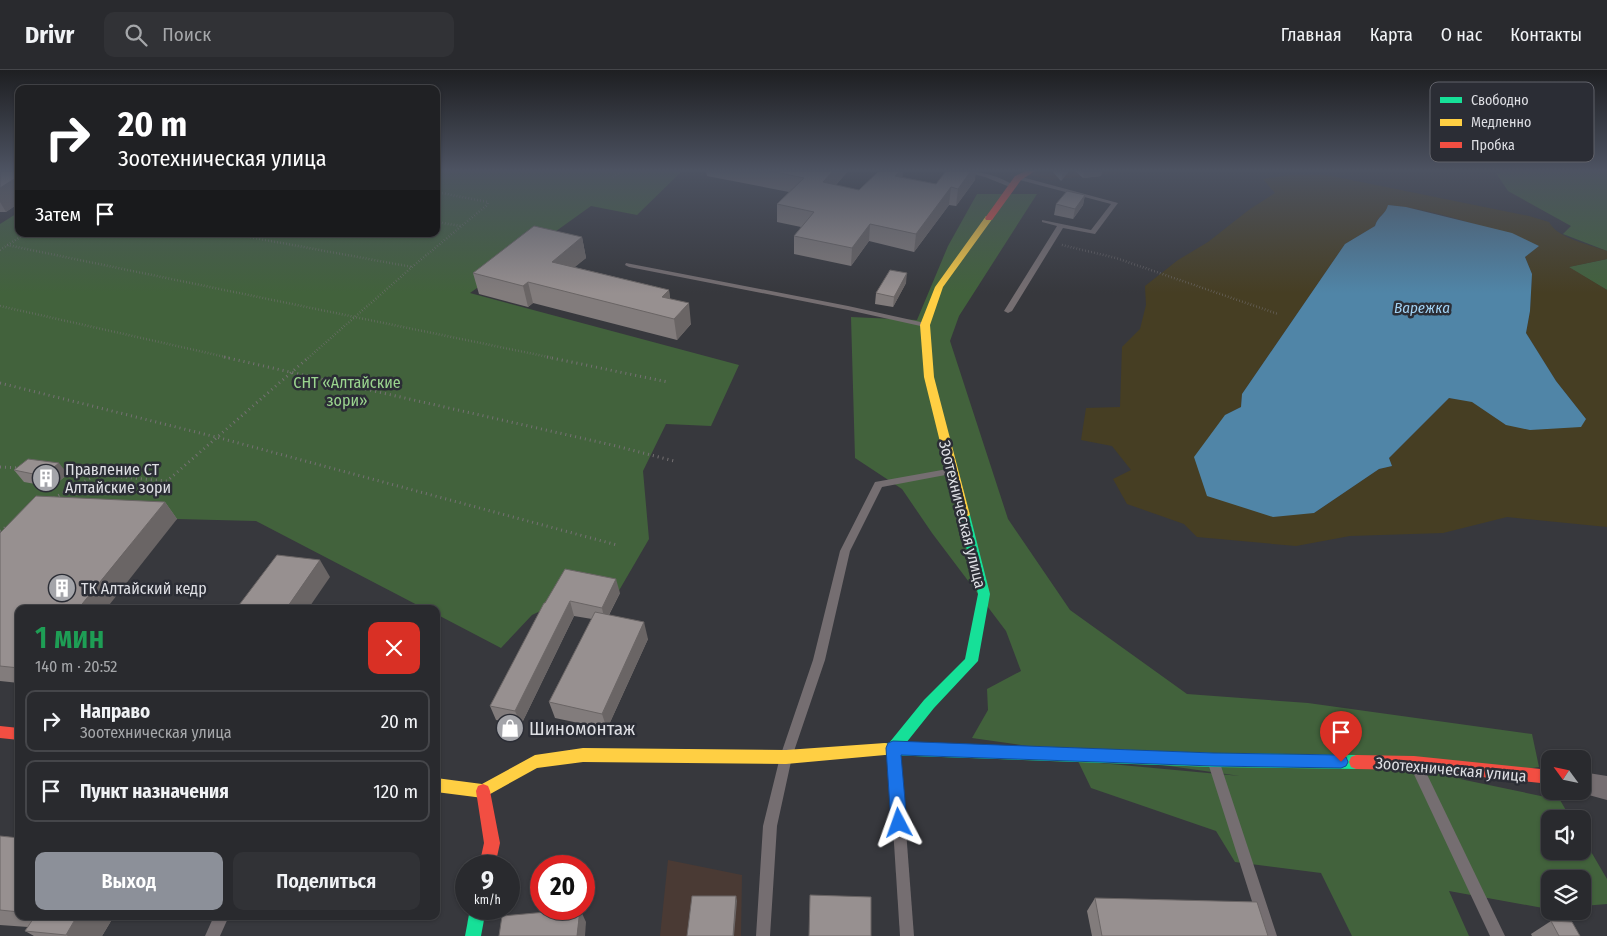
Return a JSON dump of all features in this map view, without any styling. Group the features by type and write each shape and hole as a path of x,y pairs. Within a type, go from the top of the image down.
{"street":[{"name":"Зоотехническая улица","path":"893,748 929,704 971,661 984,594 929,377 925,325 939,287 994,211"},
{"path":"0,732 15,734"},
{"name":"Зоотехническая улица","path":"893,748 1213,760 1414,763 1541,776"},
{"path":"440,786 483,791 535,762 583,756 786,757 893,748"},
{"path":"1591,785 1607,788"},
{"path":"483,791 492,843 489,855"},
{"path":"472,936 476,920"}],"lane":[{"path":"1044,221 1093,233 1108,211"},
{"path":"1008,311 1061,225"},
{"path":"629,265 925,325"},
{"path":"763,936 770,826 786,757 818,660 846,551 878,484 953,471"},
{"path":"893,748 908,936"},
{"path":"1213,760 1270,936"},
{"path":"1414,763 1498,936"},
{"path":"212,936 220,920"}],"path":[{"path":"57,472 167,482 216,437 412,267 479,211"},
{"path":"440,223 462,226"},
{"path":"0,250 20,237"},
{"path":"249,237 412,267"},
{"path":"7,245 668,382"},
{"path":"1079,250 1116,258 1278,314"},
{"path":"0,306 612,445 674,461"},
{"path":"0,383 216,437 616,545"},
{"path":"0,467 28,469"},
{"path":"51,500 96,475"},
{"path":"0,531 7,527"}],"shaded area":[{"path":"668,860 742,875 741,936 660,936"}],"green space":[{"name":"СНТ «Алтайские зори»","path":"440,211 583,211 470,293 739,365 711,426 666,424 643,471 649,539 603,618 563,600 532,615 501,648 440,616 440,605 417,605 256,521 177,519 100,505 0,532 0,224 15,215 15,237 440,237"},
{"name":"СНТ «Алтайские зори»","path":"619,211 641,211 637,215"},
{"path":"967,211 1026,211 959,316 950,341 1008,519 1070,610 1187,694 1308,703 1532,734 1539,767 1460,779 1541,796 1541,800 1560,800 1566,810 1541,810 1541,860 1591,860 1591,852 1607,879 1607,904 1591,905 1591,870 1541,870 1541,908 1449,891 1469,936 1352,936 1321,873 1235,862 1216,831 1091,788 1078,761 1240,776 972,738 988,710 987,689 1021,671 1006,631 932,533 902,489 855,458 851,317 917,320 948,246"},
{"path":"1545,211 1607,211 1607,251 1563,234 1571,226"},
{"path":"1607,259 1607,290 1568,267"}],"sand":[{"path":"1247,211 1386,211 1375,226 1345,244 1242,394 1241,407 1225,415 1314,513 1379,469 1392,466 1389,458 1449,398 1472,401 1506,425 1586,419 1556,381 1526,333 1530,311 1532,274 1525,257 1538,246 1465,221 1429,211 1506,211 1529,216 1549,222 1559,233 1567,237 1607,251 1607,259 1569,267 1607,290 1607,527 1507,517 1443,533 1350,536 1296,546 1197,537 1184,524 1127,504 1113,479 1131,470 1112,446 1081,440 1086,408 1120,407 1122,347 1140,329 1146,305 1145,286 1178,260 1208,242"}],"water":[{"name":"Варежка","path":"1386,211 1424,211 1512,233 1539,246 1525,257 1532,274 1530,311 1526,333 1556,381 1586,419 1581,427 1530,430 1506,425 1472,402 1449,398 1389,458 1392,466 1379,469 1314,513 1273,517 1207,496 1194,457 1225,415 1241,407 1242,394 1345,244 1375,226"}],"building":[{"path":"811,211 933,211 916,234 870,224 852,248 794,236 814,212"},
{"path":"534,226 582,237 552,262 669,290 662,297 689,303 674,319 528,282 523,286 473,273"},
{"path":"890,270 907,273 894,297 876,293"},
{"path":"28,459 59,463 43,476 14,470"},
{"name":"ТК Алтайский кедр","path":"36,496 165,502 81,605 15,605 15,668 0,666 0,533"},
{"path":"277,555 320,560 289,605 239,605"},
{"path":"565,569 616,579 602,608 570,601 515,711 490,706 544,603"},
{"path":"595,612 644,622 602,714 549,702"},
{"path":"0,836 15,838 15,912 0,910"},
{"path":"810,895 871,897 871,936 809,936"},
{"path":"692,896 736,896 733,936 687,936"},
{"path":"1095,898 1257,902 1268,936 1102,936"},
{"path":"530,913 530,920 579,920 577,936 499,936 501,920 520,920 520,914"},
{"path":"32,920 75,920 66,935 25,931"},
{"path":"1551,921 1572,922 1580,936 1559,936"}],"traffic: fast":[{"path":"893,748 929,704 971,661 984,594 964,515"},
{"path":"885,749 1213,760 1356,762"},
{"path":"473,936 476,920"}],"traffic: slow":[{"path":"964,515 929,377 925,325 939,287 989,218"},
{"path":"483,791 535,762 583,755 786,757 885,749"},
{"path":"440,786 483,791"}],"traffic: jam":[{"path":"989,218 994,211"},
{"path":"0,732 15,734"},
{"path":"1356,762 1414,763 1541,776"},
{"path":"483,791 492,843 489,855"}],"place":[{"name":"Правление СТ Алтайские зори","path":"46,478"},
{"name":"ТК Алтайский кедр","path":"62,588"},
{"name":"Шиномонтаж","path":"510,728"}],"route":[{"path":"899,823 893,748 1213,760 1341,762"}]}
